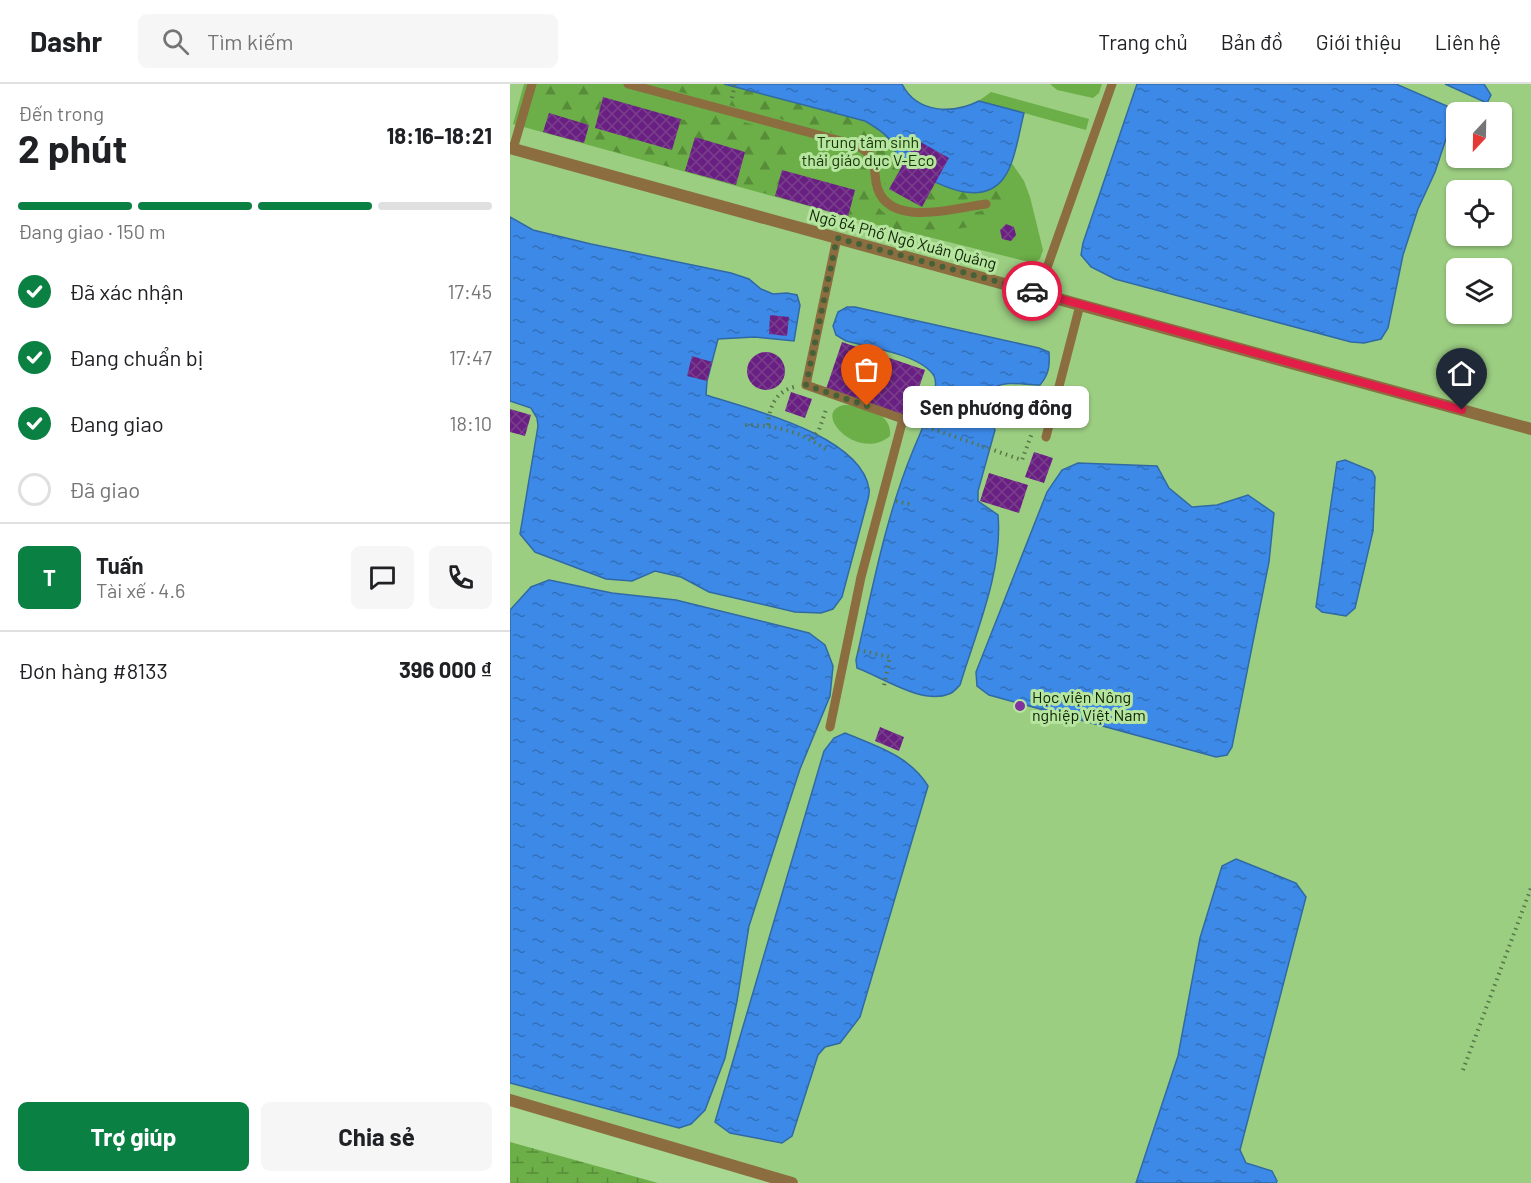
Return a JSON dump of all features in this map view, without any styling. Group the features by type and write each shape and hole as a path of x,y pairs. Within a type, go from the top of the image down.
{"street":[{"name":"Ngõ 64 Phố Ngô Xuân Quảng","path":"511,149 1531,429"},
{"path":"510,1100 792,1183"}],"lane":[{"path":"511,149 532,84"},
{"path":"628,84 856,145 873,158 876,183 882,196 902,211 915,214 986,204"},
{"path":"1038,293 1112,84"},
{"path":"830,727 861,577 903,419 806,385 837,238"},
{"path":"1046,437 1080,305"}],"path":[{"path":"733,97 735,84"},
{"path":"768,425 769,412 774,399 790,388 806,385"},
{"path":"812,439 819,430 831,394"},
{"path":"919,424 1022,460 1031,432 1046,437"},
{"path":"745,425 768,425 791,430 812,439 828,451"},
{"path":"890,499 913,505"},
{"path":"859,650 890,657 884,686"},
{"path":"1464,1070 1531,888"}],"shaded area":[{"name":"Học viện Nông nghiệp Việt Nam","path":"510,84 1531,84 1531,1183 801,1183 510,1098"}],"green space":[{"name":"Trung tâm sinh thái giáo dục V-Eco","path":"524,84 902,84 913,98 929,107 939,109 966,107 991,92 1089,119 1086,130 1024,113 1011,162 1024,181 1030,197 1043,250 1040,259 1033,263 848,217 513,124"},
{"path":"545,84 606,86 595,128 672,150 681,119 698,124 702,111 792,135 775,196 736,185 745,152 695,137 685,171 584,143 589,125 549,113 547,119 540,116 540,104"},
{"path":"650,84 724,84 865,121 890,139 902,166 889,189 885,185 882,166 877,155 863,141"},
{"path":"1050,84 1102,84 1099,93 1093,98 1057,90"},
{"path":"863,160 875,202 889,215 901,220 930,220 986,210 984,197 923,206 936,183 965,191 980,191 994,187 1004,198 1006,213 983,224 928,231 895,229 848,217"},
{"path":"844,405 868,409 882,416 890,428 890,436 877,443 865,444 852,440 835,425 832,417 835,409"},
{"path":"510,1142 658,1183 510,1183"}],"water":[{"path":"724,84 902,84 917,101 936,109 958,108 979,101 1024,113 1014,157 1003,179 992,188 980,192 966,192 951,189 898,163 888,137 865,121"},
{"path":"1137,84 1396,84 1446,106 1446,139 1435,172 1418,209 1403,255 1388,328 1381,339 1364,343 1351,342 1115,279 1091,267 1081,255 1083,243"},
{"path":"1445,84 1484,84 1491,95 1488,102"},
{"path":"510,217 533,230 731,273 749,279 761,289 773,294 797,295 800,305 794,341 755,337 718,339 707,381 706,395 801,427 825,439 846,454 861,470 869,489 869,496 842,597 833,609 821,613 795,612 709,592 681,577 655,571 632,581 606,579 535,552 520,534 538,426 537,418 531,408 510,401"},
{"path":"847,307 1049,352 1048,370 1040,385 1010,384 993,388 990,409 995,430 978,491 978,501 998,515 996,558 987,601 960,685 949,694 927,696 915,693 857,668 856,660 894,503 928,414 936,383 928,369 907,357 846,341 836,335 833,326 838,312"},
{"path":"1345,460 1372,471 1375,477 1373,531 1355,608 1346,616 1322,612 1316,607 1337,462"},
{"path":"1078,463 1157,466 1169,488 1192,507 1217,505 1248,495 1274,513 1269,562 1232,747 1227,755 1216,757 989,695 977,686 976,672 1047,492 1062,470"},
{"path":"549,580 612,593 676,600 809,633 825,645 833,666 830,696 800,769 749,926 725,1058 705,1110 691,1124 679,1128 510,1083 510,610 531,587"},
{"path":"845,733 902,759 921,776 928,786 860,1017 840,1043 825,1047 818,1055 792,1136 782,1143 730,1133 715,1122 824,751 834,738"},
{"path":"1236,859 1296,883 1306,897 1240,1150 1246,1163 1272,1171 1277,1181 1276,1183 1136,1183 1178,1056 1200,938 1222,866"}],"building":[{"path":"603,97 681,119 672,150 595,128"},
{"path":"549,113 589,125 584,143 543,132"},
{"path":"695,137 745,152 736,185 685,171"},
{"path":"917,140 949,158 922,207 889,189"},
{"path":"782,170 855,190 848,217 775,196"},
{"path":"1006,224 1014,227 1016,235 1011,241 1002,239 1000,230"},
{"path":"770,315 789,317 787,336 769,334"},
{"path":"842,342 925,370 909,417 826,389"},
{"path":"766,352 780,357 785,371 780,385 766,390 752,385 747,371 752,357"},
{"path":"692,356 712,362 707,381 687,376"},
{"path":"791,392 812,399 805,418 785,411"},
{"path":"510,409 531,415 525,436 510,432"},
{"path":"1034,452 1053,458 1044,483 1025,477"},
{"path":"989,473 1028,485 1019,513 980,501"},
{"path":"880,727 904,737 899,751 875,741"}],"way so far":[{"path":"867,406 806,385 837,238 1032,291"}],"place":[{"name":"Sen phương đông","path":"867,406"},
{"name":"Học viện Nông nghiệp Việt Nam","path":"1020,706"}],"route":[{"path":"1032,291 1462,410"}]}
